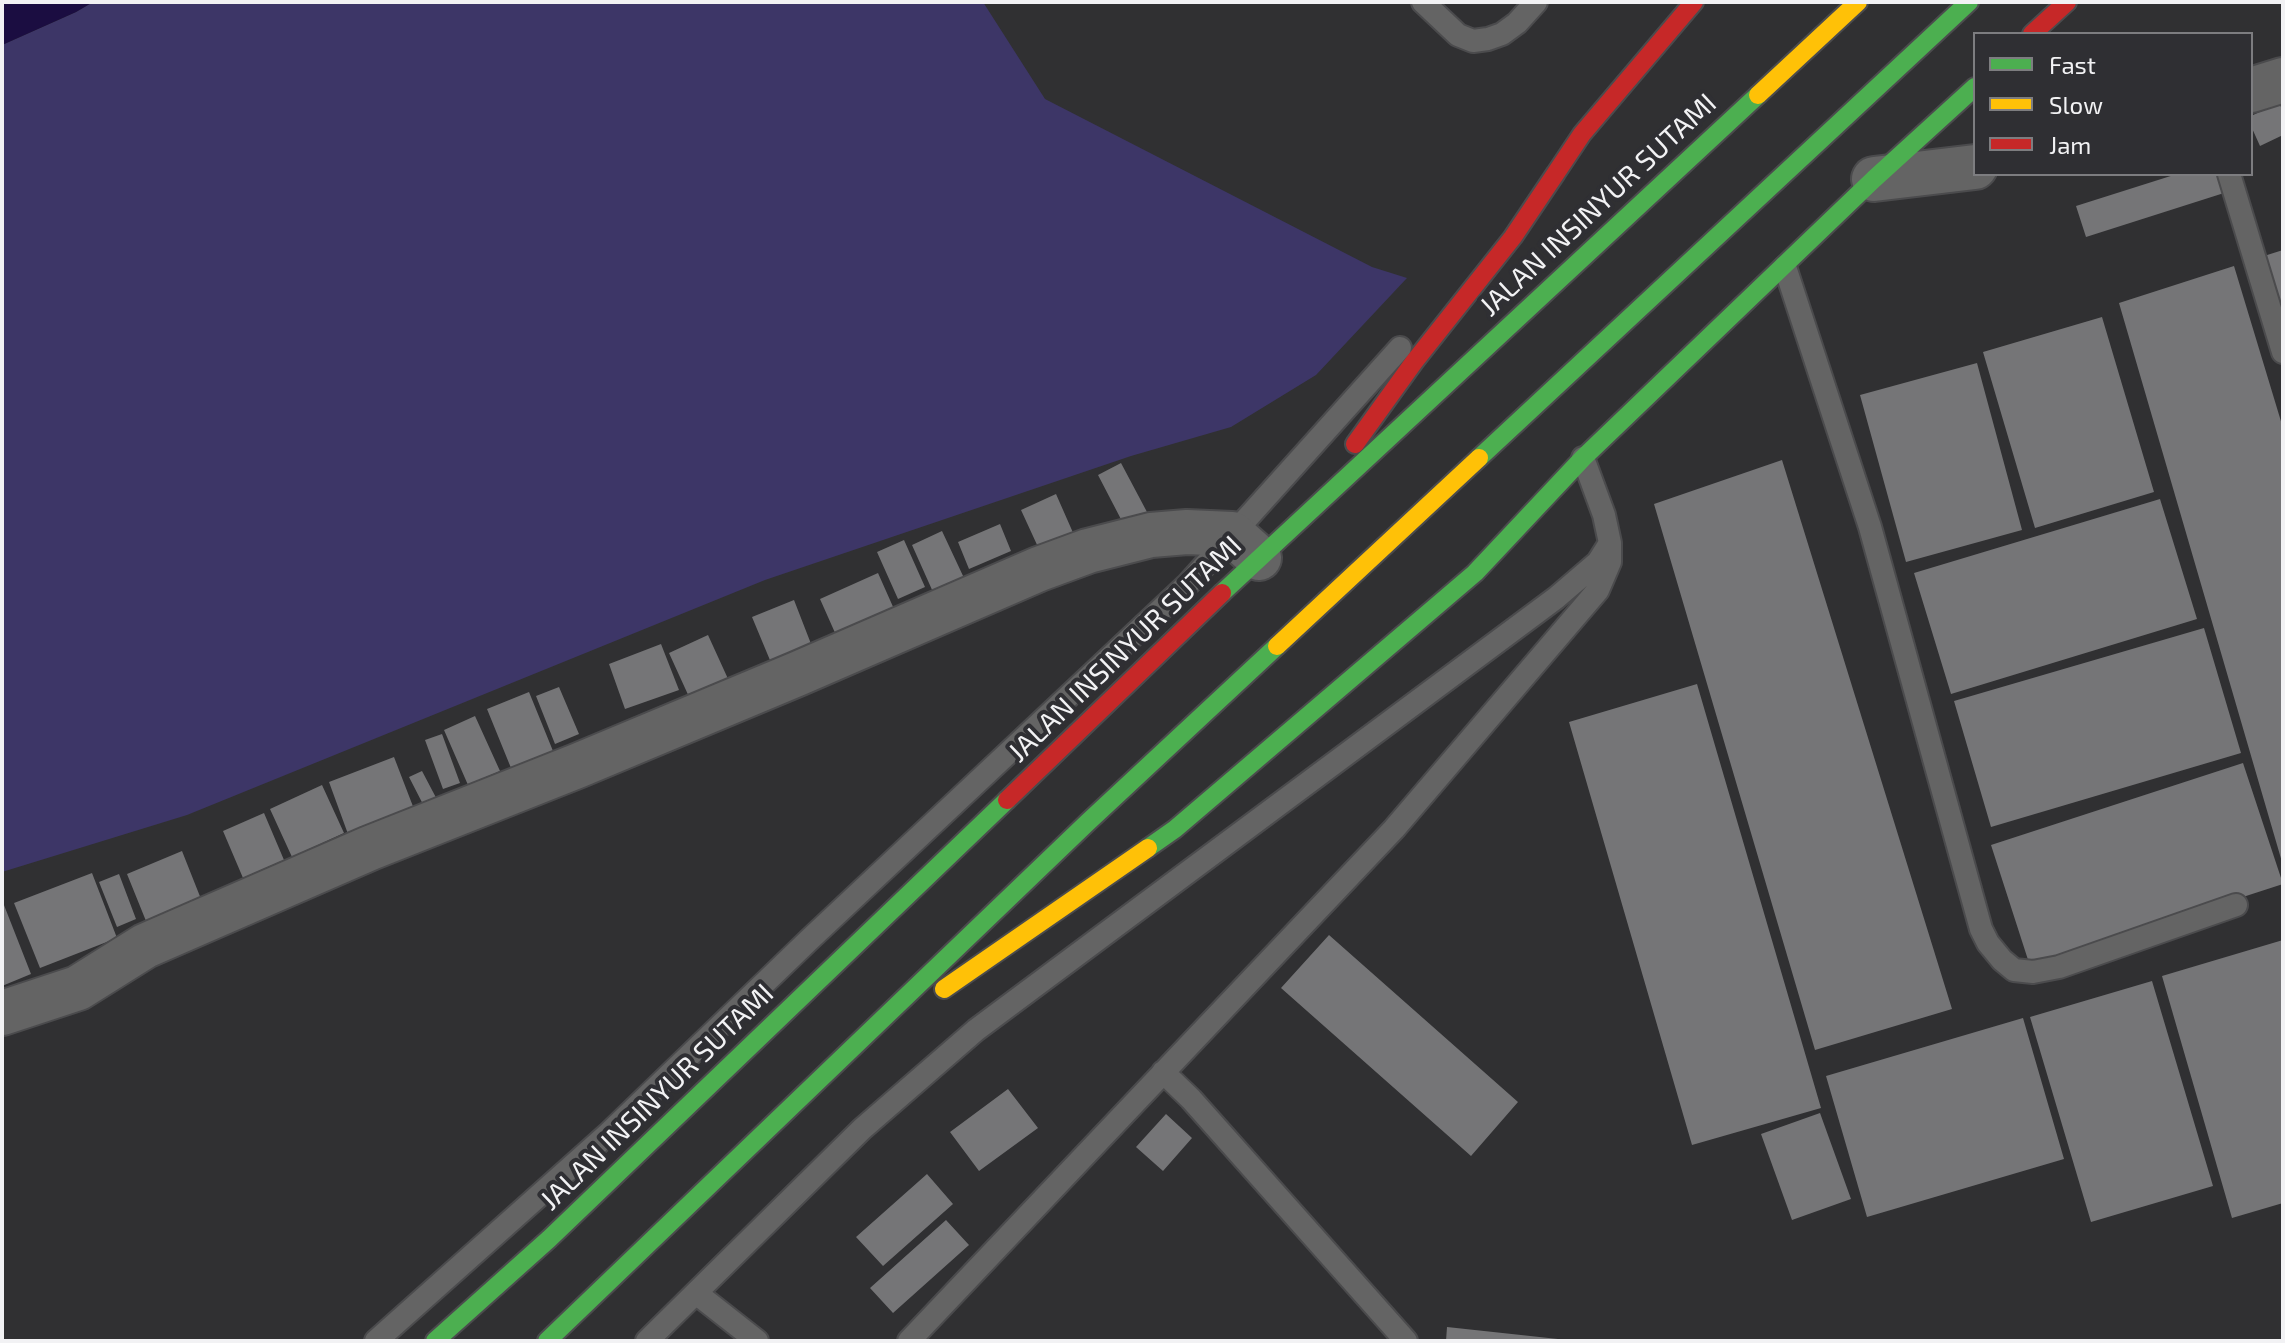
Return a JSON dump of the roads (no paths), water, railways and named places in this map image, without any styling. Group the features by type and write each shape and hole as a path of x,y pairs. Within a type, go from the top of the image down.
{"main road":[{"path":"1302,518 1406,372 1513,237 1582,134 1694,2"},
{"name":"JALAN INSINYUR SUTAMI","path":"435,1341 561,1228 1246,546 1302,518 1858,2"},
{"path":"547,1341 1088,822 1969,2"},
{"path":"2034,32 2067,2"},
{"path":"831,1067 1175,829 1475,573 1583,458 1874,179 1973,89"}],"street":[{"path":"2253,89 2283,80"},
{"path":"1874,179 1973,167"},
{"path":"2,1013 70,992 145,946 169,935 370,848 797,674 1039,569 1112,543 1151,535 1187,532 1246,546"}],"lane":[{"path":"1423,2 1458,35 1473,41 1502,34 1536,2"},
{"path":"376,1341 608,1134 1188,584 1246,546 1366,388 1556,173"},
{"path":"2230,176 2283,352"},
{"path":"1785,267 1870,527 1981,929 1994,951 2014,970 2048,970 2236,905"},
{"path":"909,1341 1394,829 1598,590 1610,562 1610,543 1604,515 1583,458"},
{"path":"647,1341 862,1129 976,1030 1556,598 1598,562 1610,543"},
{"path":"1163,1072 1191,1099 1406,1341"},
{"path":"696,1293 757,1341"}]}
